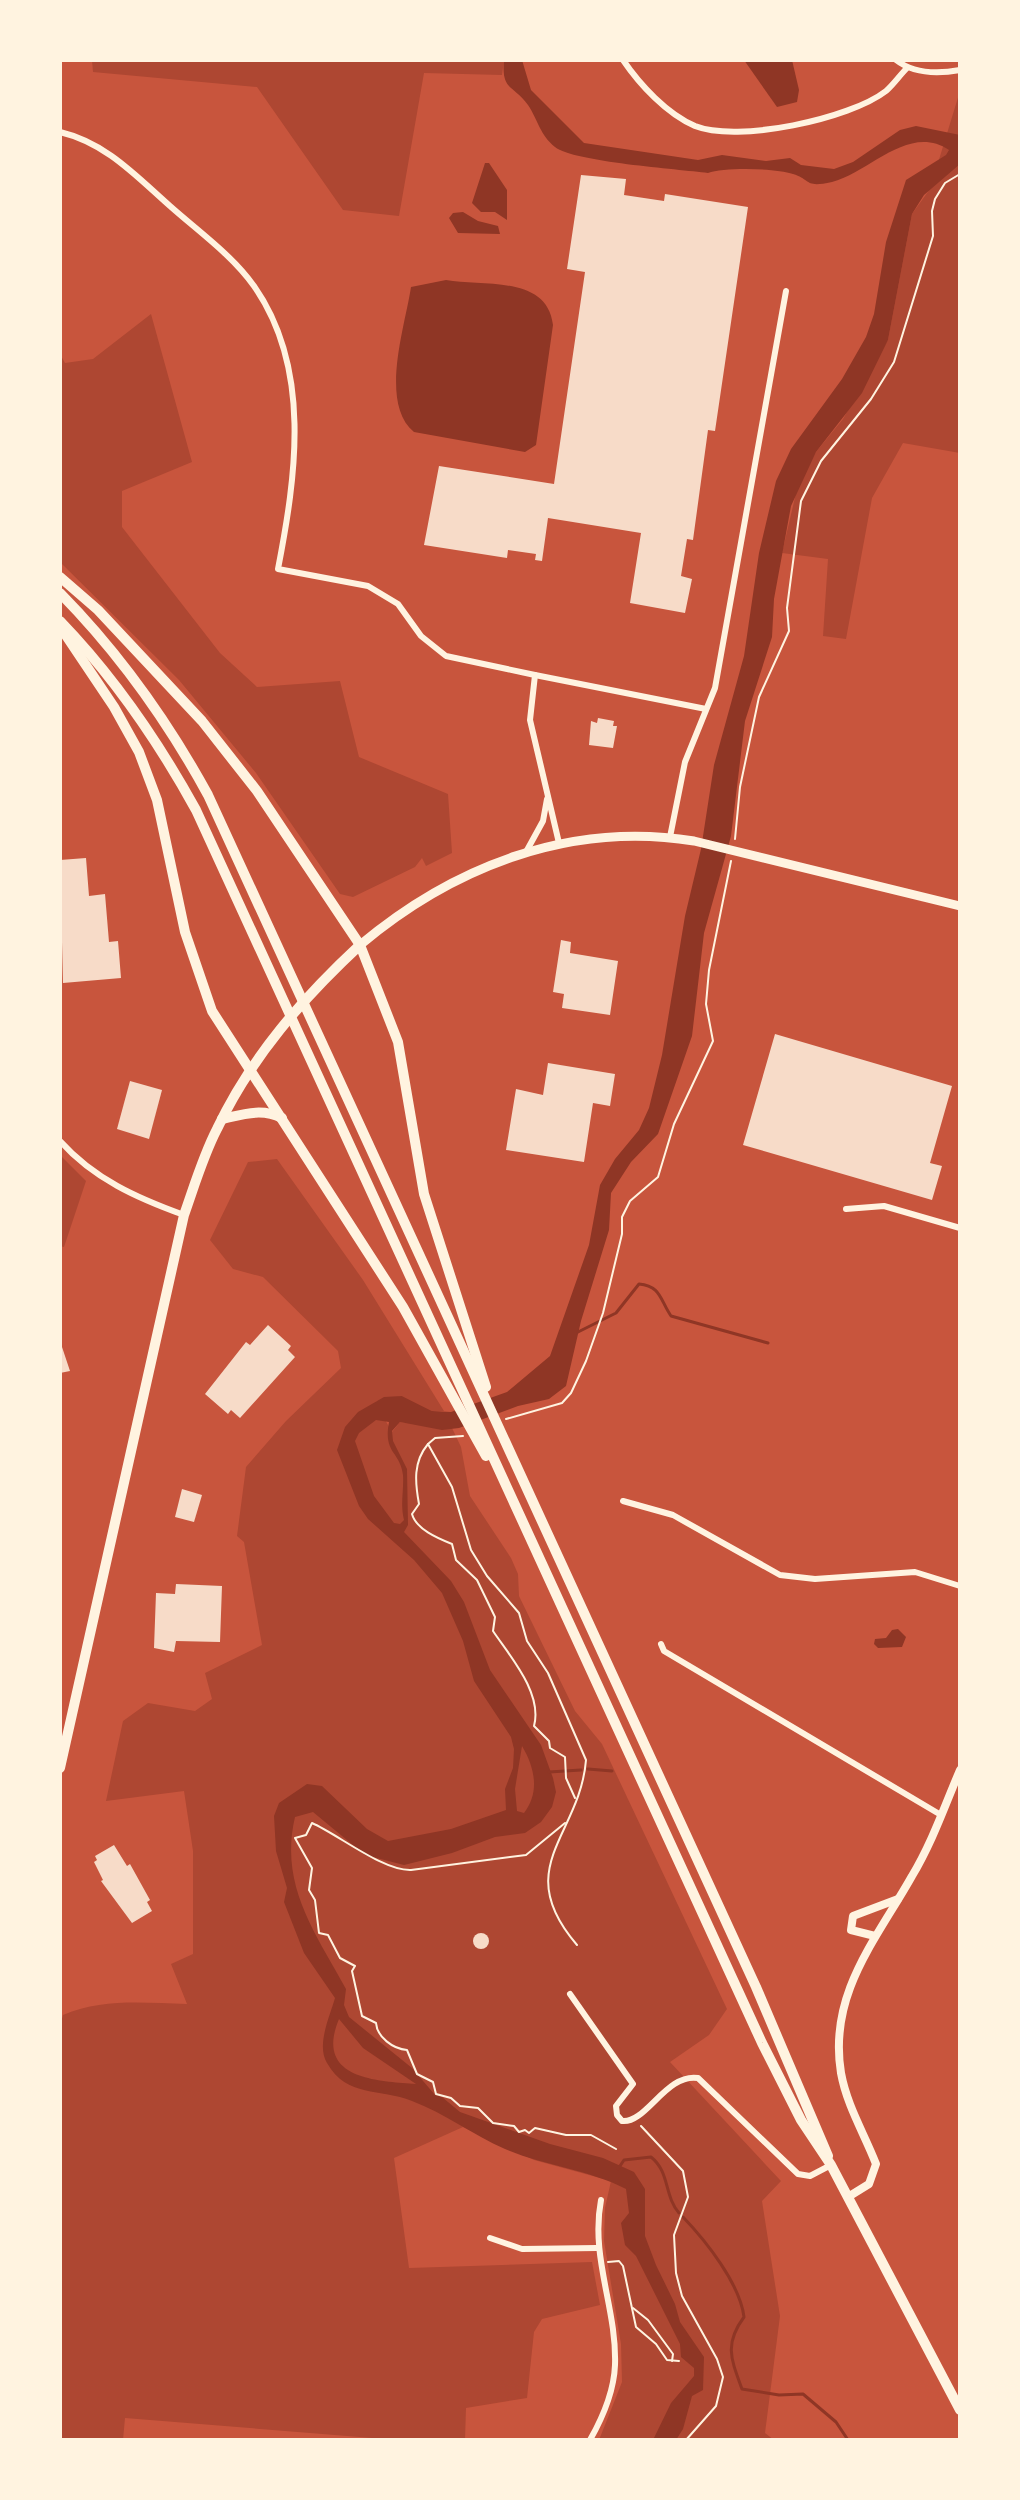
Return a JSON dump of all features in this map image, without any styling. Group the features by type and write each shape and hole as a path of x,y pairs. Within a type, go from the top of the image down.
{"main road":[{"path":"60,577 98,610 202,721 257,791 360,945 398,1042 424,1194 494,1415 802,2090 831,2165"},
{"path":"60,593 129,670 183,749 478,1372"},
{"path":"60,623 120,688 174,769 305,1046 453,1384 524,1526 762,2043 801,2120 831,2165 960,2410"},
{"path":"60,623 139,752 157,800 200,982 212,1011 453,1384"},
{"path":"60,1768 184,1215 222,1119 250,1071 294,1011 360,945 382,926 456,880 526,852 559,843 610,836 670,837 734,849 960,906"},
{"path":"222,1119 256,1112 271,1112 284,1119"}],"street":[{"path":"623,60 673,113 713,131 792,125 846,110 886,91 907,68"},
{"path":"896,60 907,68 941,73 960,70"},
{"path":"60,132 82,137 111,153 234,263 270,311 285,351 295,446 293,489 278,569 368,586 398,604 421,636 446,656 706,709"},
{"path":"670,837 681,777 715,688 786,291"},
{"path":"535,675 530,720 559,843"},
{"path":"526,852 543,821 547,796"},
{"path":"60,1141 94,1173 137,1198 184,1215"},
{"path":"846,1209 884,1206 960,1228"},
{"path":"623,1501 673,1515 780,1575 815,1579 915,1572 960,1586"},
{"path":"661,1644 664,1651 941,1815"},
{"path":"848,2197 869,2184 876,2164 846,2095 839,2025 851,1978 898,1898 941,1815 960,1770"},
{"path":"875,1936 851,1930 853,1916 898,1898"},
{"path":"570,1994 633,2084 616,2111 622,2121 634,2119 677,2082 698,2078 798,2174 810,2176 831,2165"},
{"path":"590,2440 609,2397 615,2365 597,2248 601,2200"},
{"path":"490,2238 522,2249 597,2248"}],"path":[{"path":"522,1415 550,1408 571,1393 600,1326 622,1234 622,1217 630,1201 658,1177 674,1124 713,1041 706,1004 709,970 734,849 740,787 759,697 789,631 787,608 801,501 821,461 871,399 894,362 933,236 935,199 945,183 960,174"},
{"path":"457,1437 435,1438 421,1453 414,1481 419,1504 412,1514 414,1521 433,1537 452,1544 456,1560 477,1580 495,1617 493,1631 504,1642 529,1689 536,1718 534,1726 549,1741 550,1748 565,1757 565,1774 576,1799"},
{"path":"428,1444 448,1477 471,1550 487,1576 519,1613 527,1641 548,1673 586,1760 576,1799 551,1860 547,1884 561,1921 577,1945"},
{"path":"566,1822 526,1855 411,1870 401,1870 377,1858 363,1856 312,1823 306,1835 295,1838 312,1868 309,1890 315,1900 319,1933 328,1935 340,1958 355,1966 352,1971 362,2016 376,2023 380,2036 399,2049 407,2050 417,2074 433,2082 436,2094 451,2098 460,2106 478,2108 493,2123 514,2126 519,2132 525,2130 529,2133 535,2128 566,2135 591,2135 616,2149"},
{"path":"634,2119 683,2171 688,2197 674,2235 676,2273 682,2296 721,2368 716,2406 686,2440"},
{"path":"599,2264 619,2261 636,2327 656,2344 667,2360 679,2361"},
{"path":"632,2307 648,2320 673,2354 673,2361"},
{"path":"656,2344 660,2340"}],"shaded area":[{"path":"92,60 504,60 502,75 424,73 399,216 343,210 257,87 93,72"},
{"path":"504,60 522,60 531,90 584,143 698,160 722,155 766,161 790,158 801,165 834,169 853,162 900,130 916,126 960,135 960,164 924,195 912,214 888,340 862,393 816,452 791,506 774,599 772,637 745,721 731,836 704,933 692,1036 658,1134 631,1162 611,1193 609,1230 581,1321 566,1386 549,1399 518,1406 459,1428 442,1430 400,1422 392,1431 393,1441 407,1469 408,1525 404,1532 451,1581 464,1602 490,1670 541,1745 556,1792 552,1807 541,1822 525,1833 495,1837 452,1853 404,1865 365,1855 313,1812 295,1817 291,1842 296,1886 312,1927 346,1989 344,2005 349,2017 412,2068 435,2095 460,2112 550,2144 603,2158 634,2172 645,2189 645,2236 680,2322 704,2357 703,2390 692,2396 683,2429 676,2440 653,2440 671,2403 694,2376 694,2368 681,2357 680,2344 636,2256 625,2245 621,2223 629,2213 626,2189 505,2149 424,2106 354,2087 335,2074 327,2063 323,2048 335,1998 304,1953 284,1902 287,1888 276,1851 274,1816 279,1803 307,1784 322,1786 367,1829 388,1841 451,1829 506,1810 505,1789 513,1768 511,1737 474,1681 463,1641 442,1593 414,1560 368,1519 359,1506 337,1450 345,1427 358,1412 384,1397 402,1396 432,1411 451,1412 507,1392 550,1356 589,1245 600,1185 615,1159 639,1130 649,1108 662,1055 714,765 744,656 759,553 776,481 791,449 842,379 866,337 874,314 886,242 906,180 949,150 934,143 919,142 890,152 846,177 817,184 774,170 737,169 708,173 604,161 555,147 528,105 507,83","holes":["376,1420 389,1422 388,1440 403,1475 404,1520 400,1524 394,1523 374,1496 355,1441 359,1433","522,1746 534,1780 532,1797 524,1813 517,1811 515,1789","339,2019 363,2048 416,2084 384,2081 353,2073 342,2065 335,2054 333,2039"]},
{"path":"744,60 792,60 799,90 797,102 777,107"},
{"path":"960,91 960,453 903,443 872,498 846,639 823,636 828,559 782,553 797,489 816,452 843,419 888,340 912,214 930,189"},
{"path":"485,163 489,163 507,190 507,220 495,212 481,212 472,203"},
{"path":"463,212 478,221 498,226 500,234 458,233 449,218 453,213"},
{"path":"446,280 526,290 539,297 548,309 553,325 536,445 525,452 414,432 404,419 398,403 397,364 411,287"},
{"path":"151,314 192,462 122,491 122,527 220,653 257,687 340,681 359,757 448,794 452,853 426,866 422,858 415,867 353,897 340,894 256,773 179,680 60,562 60,354 65,363 93,359"},
{"path":"60,1155 86,1181 64,1247 60,1246"},
{"path":"277,1159 363,1280 444,1411 432,1411 402,1396 375,1402 392,1432 400,1422 452,1428 461,1447 470,1496 511,1558 518,1574 519,1596 575,1711 602,1744 727,2009 709,2035 670,2062 781,2181 762,2201 780,2316 765,2433 774,2440 599,2440 622,2382 621,2344 604,2241 605,2208 611,2181 534,2160 463,2127 394,2158 409,2268 592,2262 600,2305 542,2319 534,2332 527,2398 466,2408 465,2440 397,2440 125,2418 123,2440 60,2440 60,2026 63,2015 108,2004 187,2004 171,1964 193,1954 193,1851 184,1791 106,1801 123,1721 148,1703 195,1711 212,1699 205,1673 262,1645 244,1542 237,1536 246,1467 286,1421 341,1368 338,1351 263,1277 233,1269 210,1240 248,1162"},
{"path":"898,1629 906,1637 902,1647 878,1648 874,1644 875,1639 886,1638 892,1630"}],"building":[{"path":"581,175 626,179 624,195 664,201 665,194 748,207 715,431 708,430 693,540 687,539 681,576 692,579 685,613 630,603 641,533 548,518 542,561 535,560 536,554 508,550 507,558 424,545 439,466 554,484 585,272 567,269"},
{"path":"598,718 614,721 613,726 617,726 613,748 589,745 591,721 597,723"},
{"path":"86,858 89,896 105,894 109,942 118,941 121,978 63,983 60,860"},
{"path":"561,940 571,942 570,953 618,961 610,1015 562,1008 564,994 553,992"},
{"path":"775,1034 952,1086 930,1163 942,1166 932,1200 743,1145"},
{"path":"548,1063 615,1074 610,1106 593,1103 584,1162 506,1150 516,1089 543,1095"},
{"path":"130,1081 162,1090 149,1139 117,1129"},
{"path":"268,1325 291,1346 288,1350 295,1357 240,1418 231,1410 228,1414 205,1394 246,1342 250,1345"},
{"path":"60,1341 70,1371 60,1373"},
{"path":"182,1489 202,1495 194,1522 175,1517"},
{"path":"176,1584 222,1586 220,1642 176,1641 174,1652 154,1648 156,1593 175,1594"},
{"path":"114,1845 127,1866 130,1864 150,1900 147,1902 152,1911 132,1923 101,1881 94,1862 97,1860 95,1856"},
{"path":"481,1933 489,1941 481,1949 473,1941"}],"waterway":[{"path":"578,1332 616,1313 639,1284 656,1291 671,1316 768,1343"},
{"path":"588,1769 612,1771"},
{"path":"549,1772 581,1770"},
{"path":"618,2169 624,2160 651,2157 661,2170 679,2213"},
{"path":"683,2217 721,2264 741,2304 744,2317 734,2335 731,2352 742,2389 779,2395 803,2394 836,2422 848,2440"}]}
